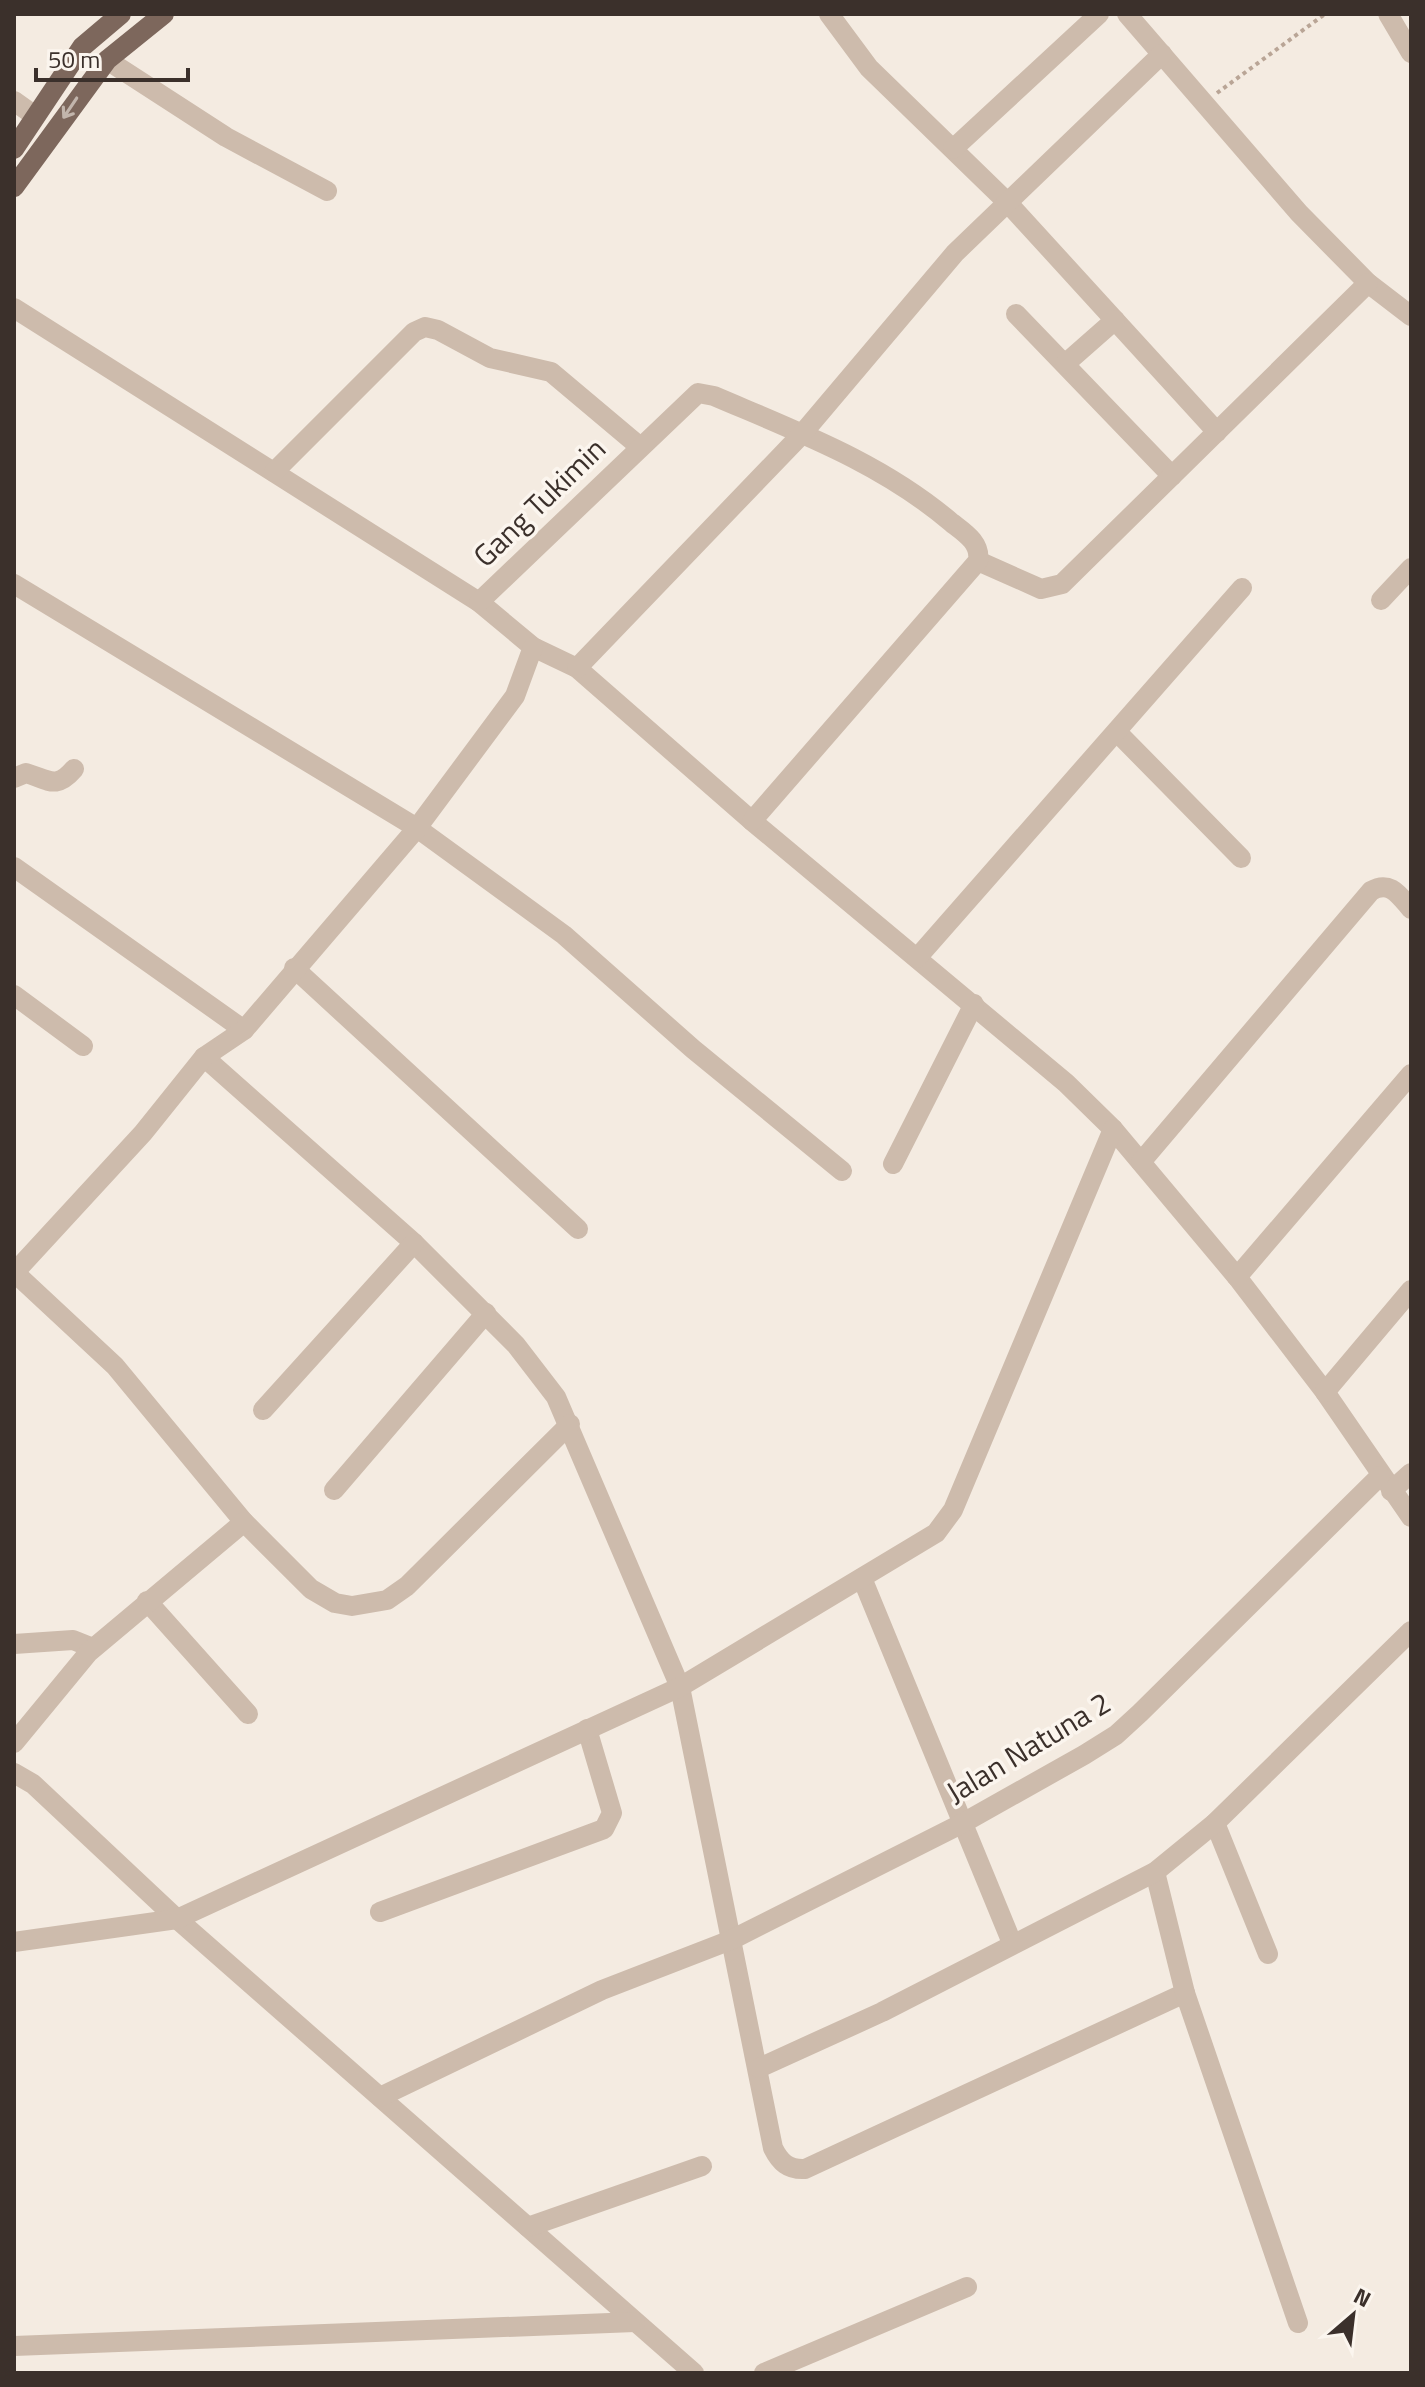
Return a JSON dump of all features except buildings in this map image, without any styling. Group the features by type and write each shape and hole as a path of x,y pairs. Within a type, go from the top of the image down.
{"main road":[{"path":"14,149 82,47 121,14"},
{"path":"14,187 107,60 164,14"}],"street":[{"path":"829,14 869,68 1007,202 1217,432"},
{"path":"953,149 1099,14"},
{"path":"1127,14 1299,213 1368,283 1411,316"},
{"path":"1388,14 1411,53"},
{"path":"577,668 802,434 955,253 1162,54"},
{"path":"107,60 226,137 327,191"},
{"path":"14,101 35,116"},
{"path":"978,561 1035,587 1051,590 1062,584 1368,283"},
{"path":"14,308 479,602 533,647 577,668 752,821 1066,1083 1113,1129 1237,1277 1325,1392 1411,1517"},
{"path":"1016,314 1172,476"},
{"path":"1065,364 1115,320"},
{"path":"274,472 414,332 425,327 438,330 490,358 551,372 639,446"},
{"name":"Gang Tukimin","path":"479,602 698,393 714,396 802,434"},
{"path":"802,434 850,455 918,494 974,542 978,561"},
{"path":"752,821 978,561"},
{"path":"1381,600 1411,568"},
{"path":"14,584 417,828 564,935 693,1049 842,1171"},
{"path":"917,958 1242,588"},
{"path":"533,647 515,696 417,828 244,1030 204,1057 143,1133 14,1273 115,1366 244,1522 322,1596 352,1606 376,1604 407,1586 570,1424"},
{"path":"1117,732 1241,858"},
{"path":"14,778 26,773 53,785 60,783 74,769"},
{"path":"14,867 244,1030"},
{"path":"1141,1162 1371,891 1390,888 1411,909"},
{"path":"294,968 578,1229"},
{"path":"14,995 83,1046"},
{"path":"893,1164 974,1004"},
{"path":"204,1057 414,1243 486,1313 536,1370 570,1424 680,1687 773,2148 783,2163 805,2169 1185,1993"},
{"path":"1237,1277 1411,1074"},
{"path":"14,1942 177,1919 680,1687 936,1533 953,1510 1113,1129"},
{"path":"263,1410 414,1243"},
{"path":"1325,1392 1411,1290"},
{"path":"334,1490 486,1313"},
{"name":"Jalan Natuna 2","path":"380,2097 602,1990 731,1940 963,1823 1116,1735 1386,1483 1411,1473"},
{"path":"14,1743 93,1648 244,1522"},
{"path":"862,1578 1012,1943"},
{"path":"147,1601 248,1714"},
{"path":"759,2068 882,2012 1155,1872 1215,1823 1411,1631"},
{"path":"14,1644 73,1640 93,1648"},
{"path":"380,1912 604,1829 612,1813 587,1729"},
{"path":"14,1773 24,1788 694,2373"},
{"path":"1215,1823 1268,1954"},
{"path":"1155,1872 1185,1993 1298,2323"},
{"path":"528,2227 702,2166"},
{"path":"764,2373 967,2287"},
{"path":"14,2346 635,2322"}],"path":[{"path":"1205,102 1325,14"}]}
